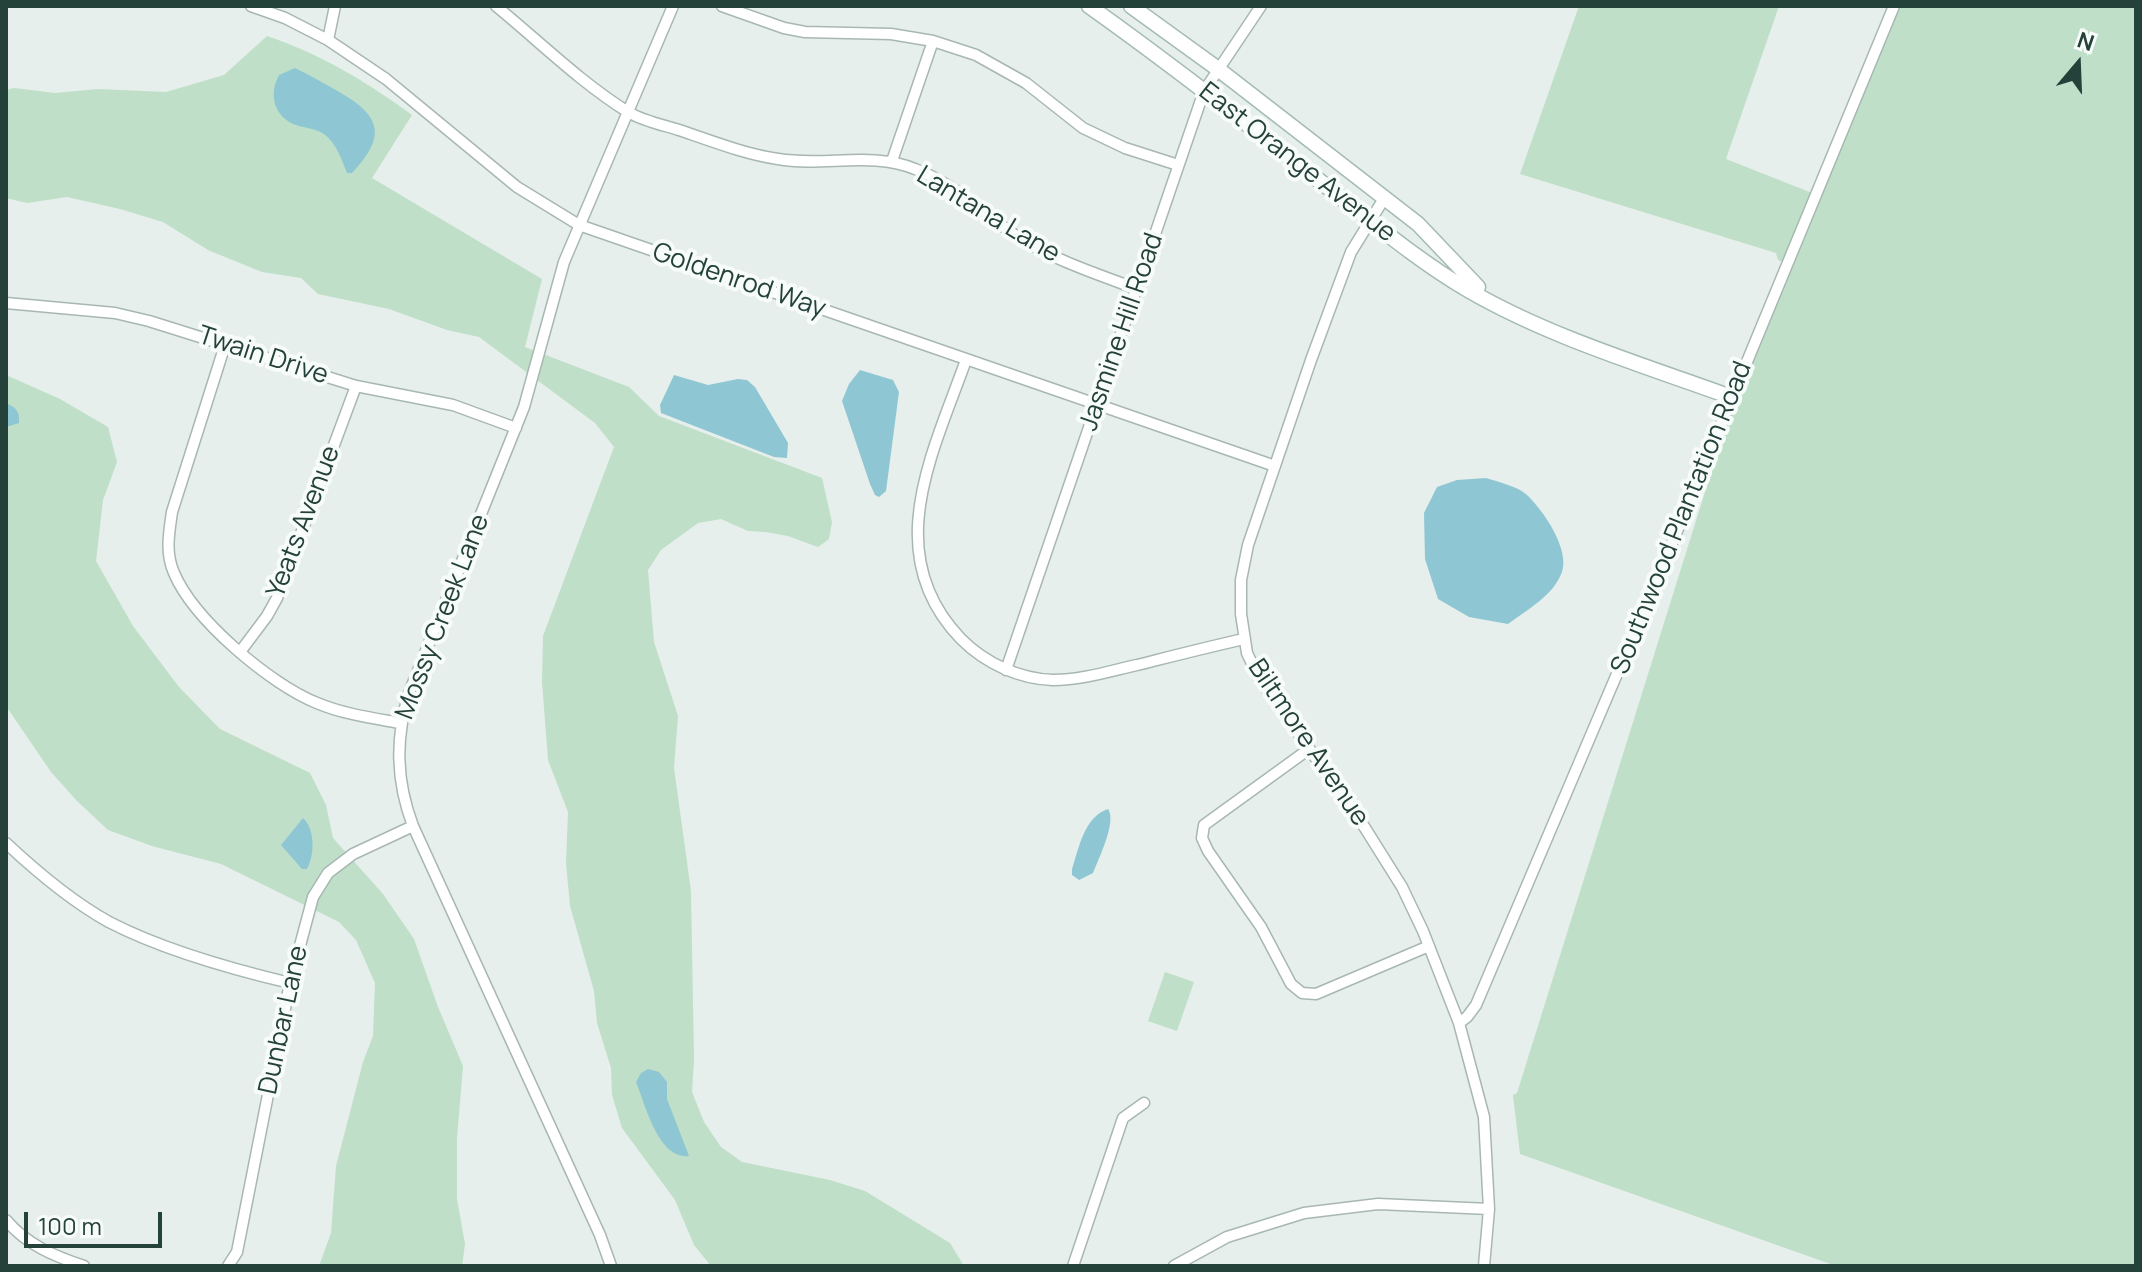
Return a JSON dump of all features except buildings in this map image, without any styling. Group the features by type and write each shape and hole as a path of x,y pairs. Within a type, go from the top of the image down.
{"street":[{"name":"Goldenrod Way","path":"251,6 285,18 328,40 386,79 517,187 579,225 1275,466"},
{"path":"328,40 335,6"},
{"name":"Lantana Lane","path":"496,6 593,88 627,112 751,154 781,160 892,161 941,180 1019,238 1048,254 1137,289"},
{"name":"Mossy Creek Lane","path":"611,1266 600,1235 413,826 400,778 400,723 409,693 516,428 558,281 579,225 673,6"},
{"path":"722,6 784,28 805,32 891,34 933,41 976,55 1026,83 1083,128 1104,139 1178,165"},
{"name":"East Orange Avenue","path":"1089,6 1429,266 1510,312 1601,350 1731,397"},
{"name":"East Orange Avenue","path":"1131,6 1385,197 1418,224 1468,280 1510,312"},
{"name":"Jasmine Hill Road","path":"1006,670 1204,91 1261,6"},
{"name":"Southwood Plantation Road","path":"1459,1023 1476,1005 1651,594 1894,6"},
{"path":"892,161 933,41"},
{"name":"Biltmore Avenue","path":"1385,197 1351,252 1275,466 1243,566 1240,598 1244,639 1258,676 1383,855 1415,912 1459,1023 1484,1117 1489,1209 1484,1266"},
{"name":"Twain Drive","path":"6,303 116,314 162,324 356,386 453,405 516,428"},
{"path":"225,345 172,512 168,539 174,572 186,594 208,622 240,652 309,700 333,710 400,723"},
{"path":"966,360 919,501 917,525 922,577 952,630 978,654 1006,670 1035,677 1071,679 1244,639"},
{"name":"Yeats Avenue","path":"240,652 277,598 356,386"},
{"path":"1309,749 1204,825 1202,838 1208,851 1261,927 1291,984 1302,993 1316,994 1429,946"},
{"name":"Dunbar Lane","path":"228,1266 237,1252 290,983 308,909 328,873 353,854 413,826"},
{"path":"6,843 48,881 109,922 236,970 290,983"},
{"path":"1073,1266 1123,1118 1144,1103"},
{"path":"1174,1266 1227,1237 1304,1213 1378,1204 1489,1209"},
{"path":"6,1220 46,1253 84,1266"}],"green space":[{"path":"1579,6 1779,6 1726,159 1812,193 1783,262 1778,260 1776,253 1520,174"},
{"path":"1900,6 2136,6 2136,1266 1836,1266 1520,1154 1513,1095 1517,1093 1730,412"},
{"path":"267,36 343,70 412,115 372,178 542,279 525,347 629,387 659,416 822,478 832,522 829,539 818,547 788,536 748,531 721,519 698,523 661,550 648,570 654,642 678,716 674,768 691,891 692,1092 704,1122 721,1147 742,1162 830,1180 865,1191 950,1243 964,1266 711,1266 694,1245 675,1200 622,1128 612,1095 611,1068 597,1023 594,991 570,906 566,863 568,812 548,760 542,682 543,636 614,447 595,423 479,337 447,330 389,309 318,294 301,278 262,272 208,250 163,222 120,209 67,197 27,203 6,198 6,90 166,92 224,75"},
{"path":"6,375 60,399 108,427 117,462 103,500 96,561 133,626 179,687 220,729 310,773 326,805 333,838 383,894 414,939 463,1066 457,1138 457,1199 465,1244 462,1266 319,1266 331,1233 336,1166 363,1062 373,1036 375,983 356,940 339,922 221,864 152,846 108,830 51,772 6,706"},
{"path":"1165,972 1194,982 1177,1031 1148,1021"}],"water":[{"path":"295,68 355,102 371,119 375,128 374,138 370,149 352,173 347,173 341,157 324,134 293,124 277,109 274,89 279,75"},
{"path":"860,370 893,380 899,392 886,491 879,497 870,484 842,401 849,384"},
{"path":"674,375 708,385 747,380 755,387 788,443 787,458 774,457 661,413 660,405"},
{"path":"6,403 17,410 19,423 6,427"},
{"path":"1486,478 1527,495 1547,520 1562,552 1562,572 1553,588 1508,624 1469,617 1438,599 1425,559 1424,513 1437,487 1457,480"},
{"path":"1108,809 1109,831 1093,873 1079,880 1072,875 1072,869 1084,834 1093,819"},
{"path":"303,818 310,828 312,842 307,869 302,869 281,845"},
{"path":"648,1069 659,1072 667,1082 667,1099 689,1156 678,1155 669,1149 654,1128 636,1082 641,1073"}]}
